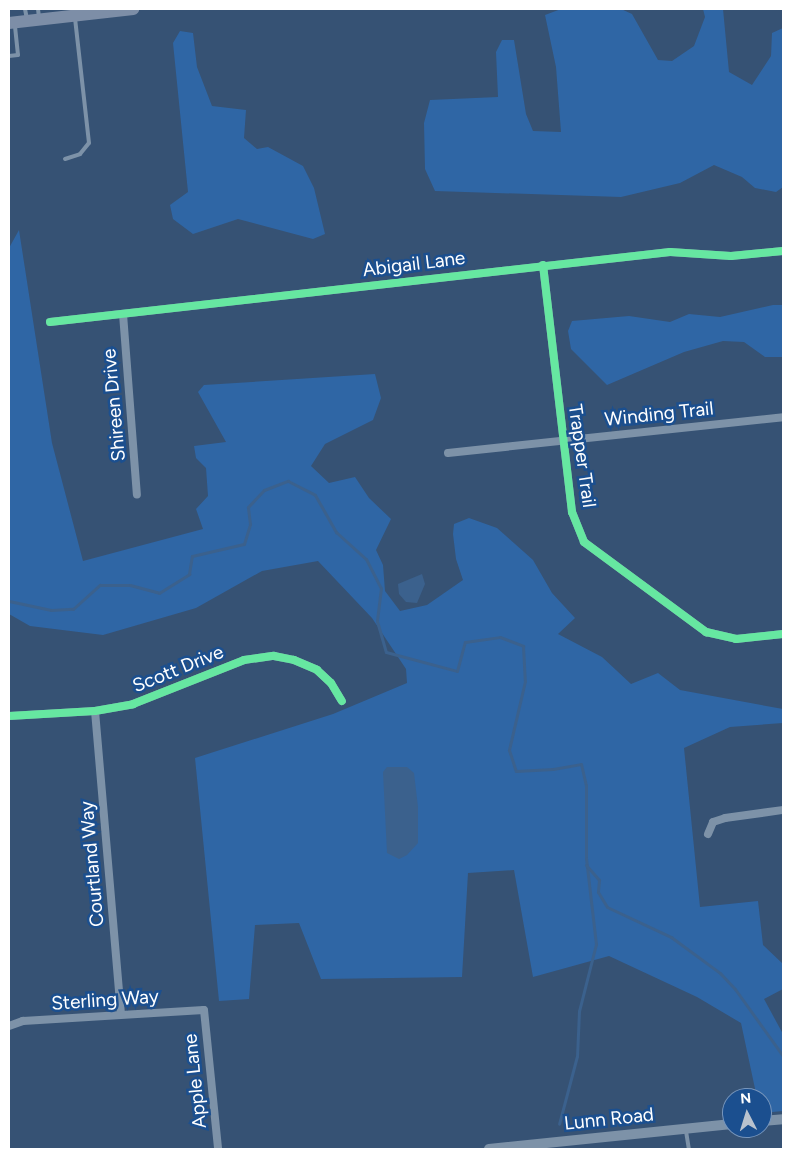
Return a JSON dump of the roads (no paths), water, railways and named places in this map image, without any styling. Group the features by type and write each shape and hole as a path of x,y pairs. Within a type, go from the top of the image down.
{"main road":[{"path":"26,17 75,16 133,9"}],"street":[{"name":"Abigail Lane","path":"50,322 670,252 731,256 783,251"},
{"name":"Trapper Trail","path":"543,265 562,441 572,512 584,542 706,632 736,639 783,634"},
{"name":"Shireen Drive","path":"123,314 137,494"},
{"name":"Winding Trail","path":"448,453 783,417"},
{"name":"Scott Drive","path":"9,716 95,711 132,704 244,660 274,656 294,660 317,670 331,683 342,701"},
{"name":"Courtland Way","path":"95,711 121,1014"},
{"path":"708,834 713,822 725,818 783,810"},
{"name":"Sterling Way","path":"9,1026 23,1021 204,1010"},
{"name":"Apple Lane","path":"204,1010 218,1149"},
{"name":"Lunn Road","path":"489,1149 722,1125"}],"lane":[{"path":"65,159 80,154 89,143 75,16"},
{"path":"9,56 18,55 26,17"},
{"path":"686,1129 689,1149"}],"waterway":[{"path":"9,601 51,610 73,609 100,585 130,585 159,593 189,574 192,556 244,544 250,524 248,507 264,490 288,481 315,495 336,532 366,559 381,588 377,621 386,652 457,671 465,642 500,637 523,646 525,681 509,750 516,771 553,769 581,764 586,785 586,858 596,944 579,1011 577,1056 559,1124"},
{"path":"586,865 599,880 598,892 607,907 671,937 720,973 735,989 783,1056"}]}
